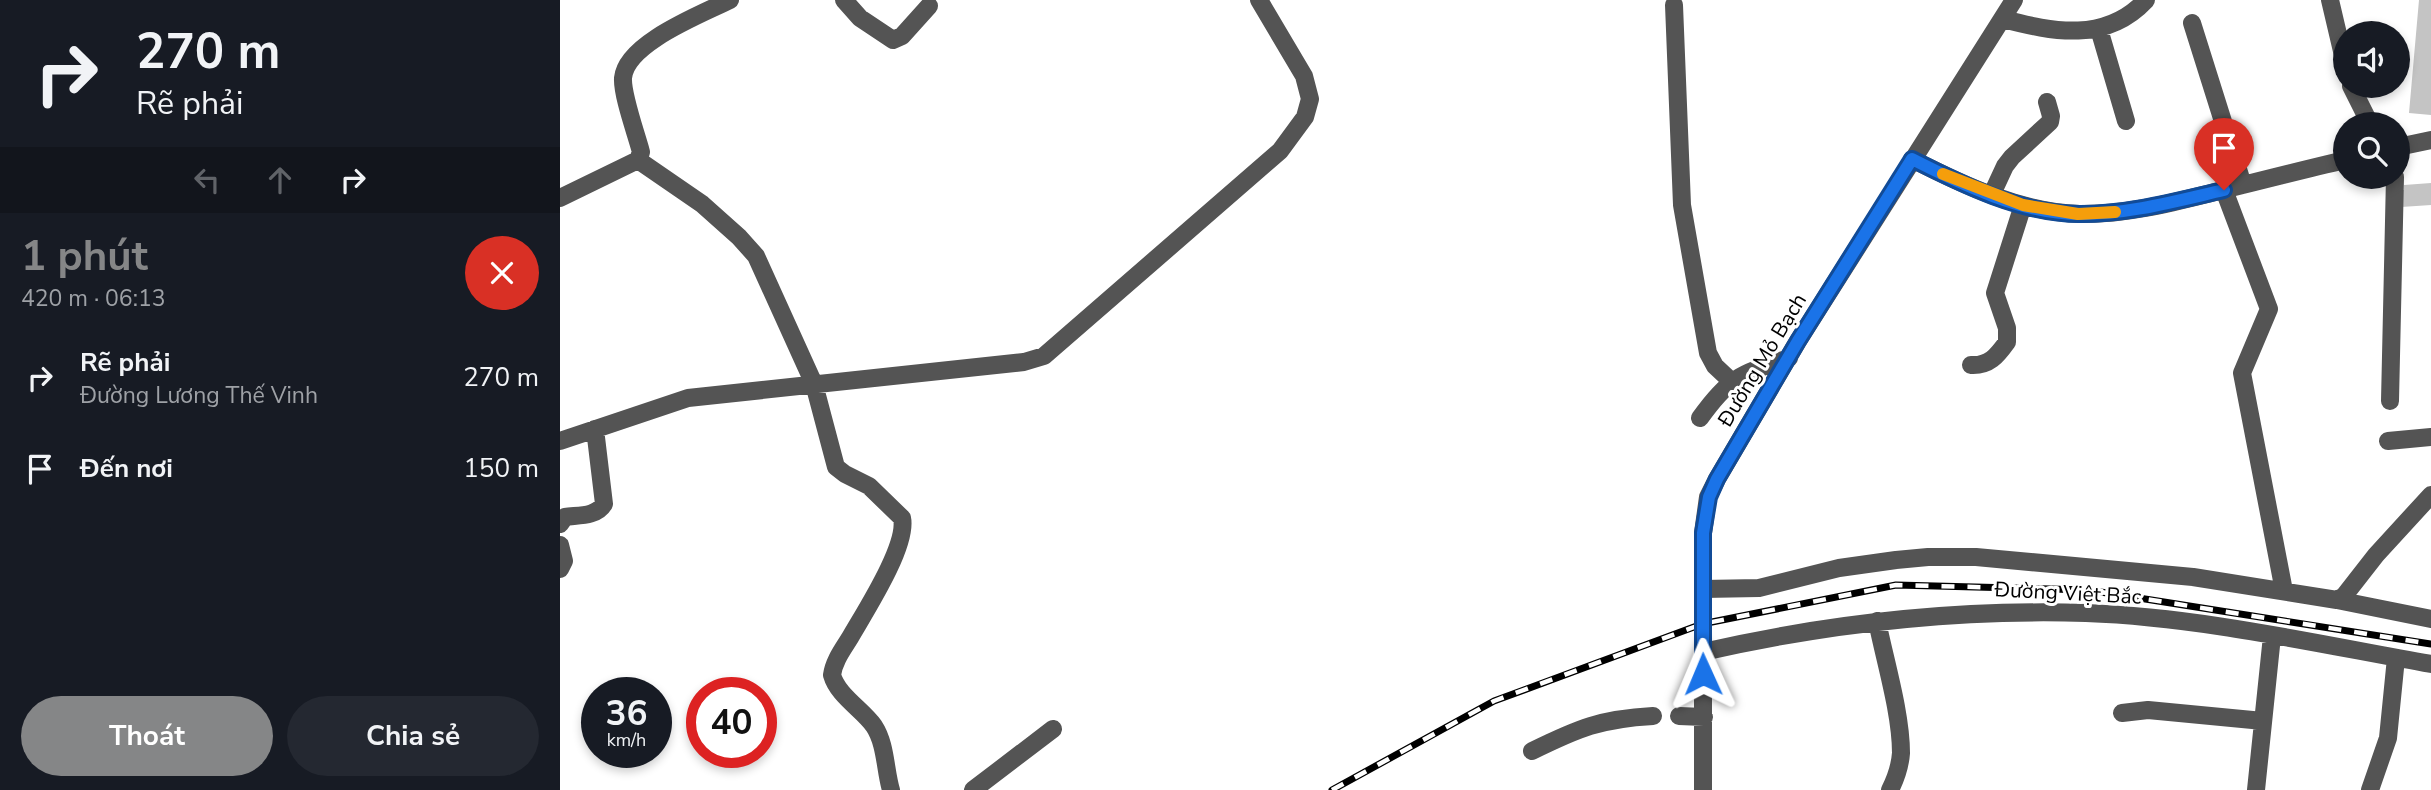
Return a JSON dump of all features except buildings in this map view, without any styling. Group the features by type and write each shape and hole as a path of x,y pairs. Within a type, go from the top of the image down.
{"street":[{"path":"560,198 638,160 641,152 622,80 627,65 646,44 730,0"},
{"path":"844,0 860,18 893,40 902,36 929,6"},
{"path":"560,441 688,398 1024,362 1044,356 1280,151 1305,117 1310,99 1304,76 1259,0"},
{"name":"Đường Mỏ Bạch","path":"1703,790 1703,533 1709,497 1789,358 2014,0"},
{"path":"2003,19 2036,27 2099,29 2117,22 2146,0"},
{"path":"2330,0 2335,21"},
{"path":"1674,5 1682,205 1708,353 1715,366 1731,381"},
{"path":"2192,23 2243,185"},
{"path":"2099,29 2126,121"},
{"path":"1992,194 1999,176 2012,157 2050,122 2047,102"},
{"path":"2410,144 2431,140"},
{"path":"1912,159 1954,180 2023,205 2078,214 2122,212 2163,205 2333,163"},
{"path":"638,160 702,204 756,256 814,384 836,467 869,486 885,499 897,511 904,524 903,533 888,567 837,659 832,675 841,691 878,734 891,790"},
{"path":"2390,401 2395,189"},
{"path":"2224,190 2269,309 2242,373 2284,591"},
{"path":"1971,365 1983,366 2007,342 2007,328 1995,293 2023,205"},
{"path":"1700,418 1731,381 1789,358"},
{"path":"560,524 565,517 600,511 604,504 595,429"},
{"path":"2388,441 2431,437"},
{"path":"2337,600 2344,596 2376,555 2431,495"},
{"path":"560,545 564,561 560,569"},
{"path":"1703,589 1759,588 1839,568 1928,557 1964,557 2193,577 2337,600 2431,619"},
{"name":"Đường Việt Bắc","path":"1703,652 1812,629 1877,621 1984,612 2088,613 2182,622 2431,664"},
{"path":"1877,621 1901,753 1898,774 1890,790"},
{"path":"2256,790 2272,636"},
{"path":"2370,790 2388,738 2396,658"},
{"path":"2122,713 2148,710 2263,721"},
{"path":"1532,751 1575,730 1597,723 1619,718 1653,716"},
{"path":"1679,716 1704,717"},
{"path":"974,790 1053,729"}],"railway":[{"path":"1332,790 1494,701 1702,624 1896,585 2088,590 2431,644"}],"slow traffic":[{"path":"1943,174 2023,205 2078,214 2115,212"}],"route":[{"path":"1703,674 1703,533 1709,497 1798,341 1912,159 1954,180 2023,205 2078,214 2122,212 2224,190"}]}
